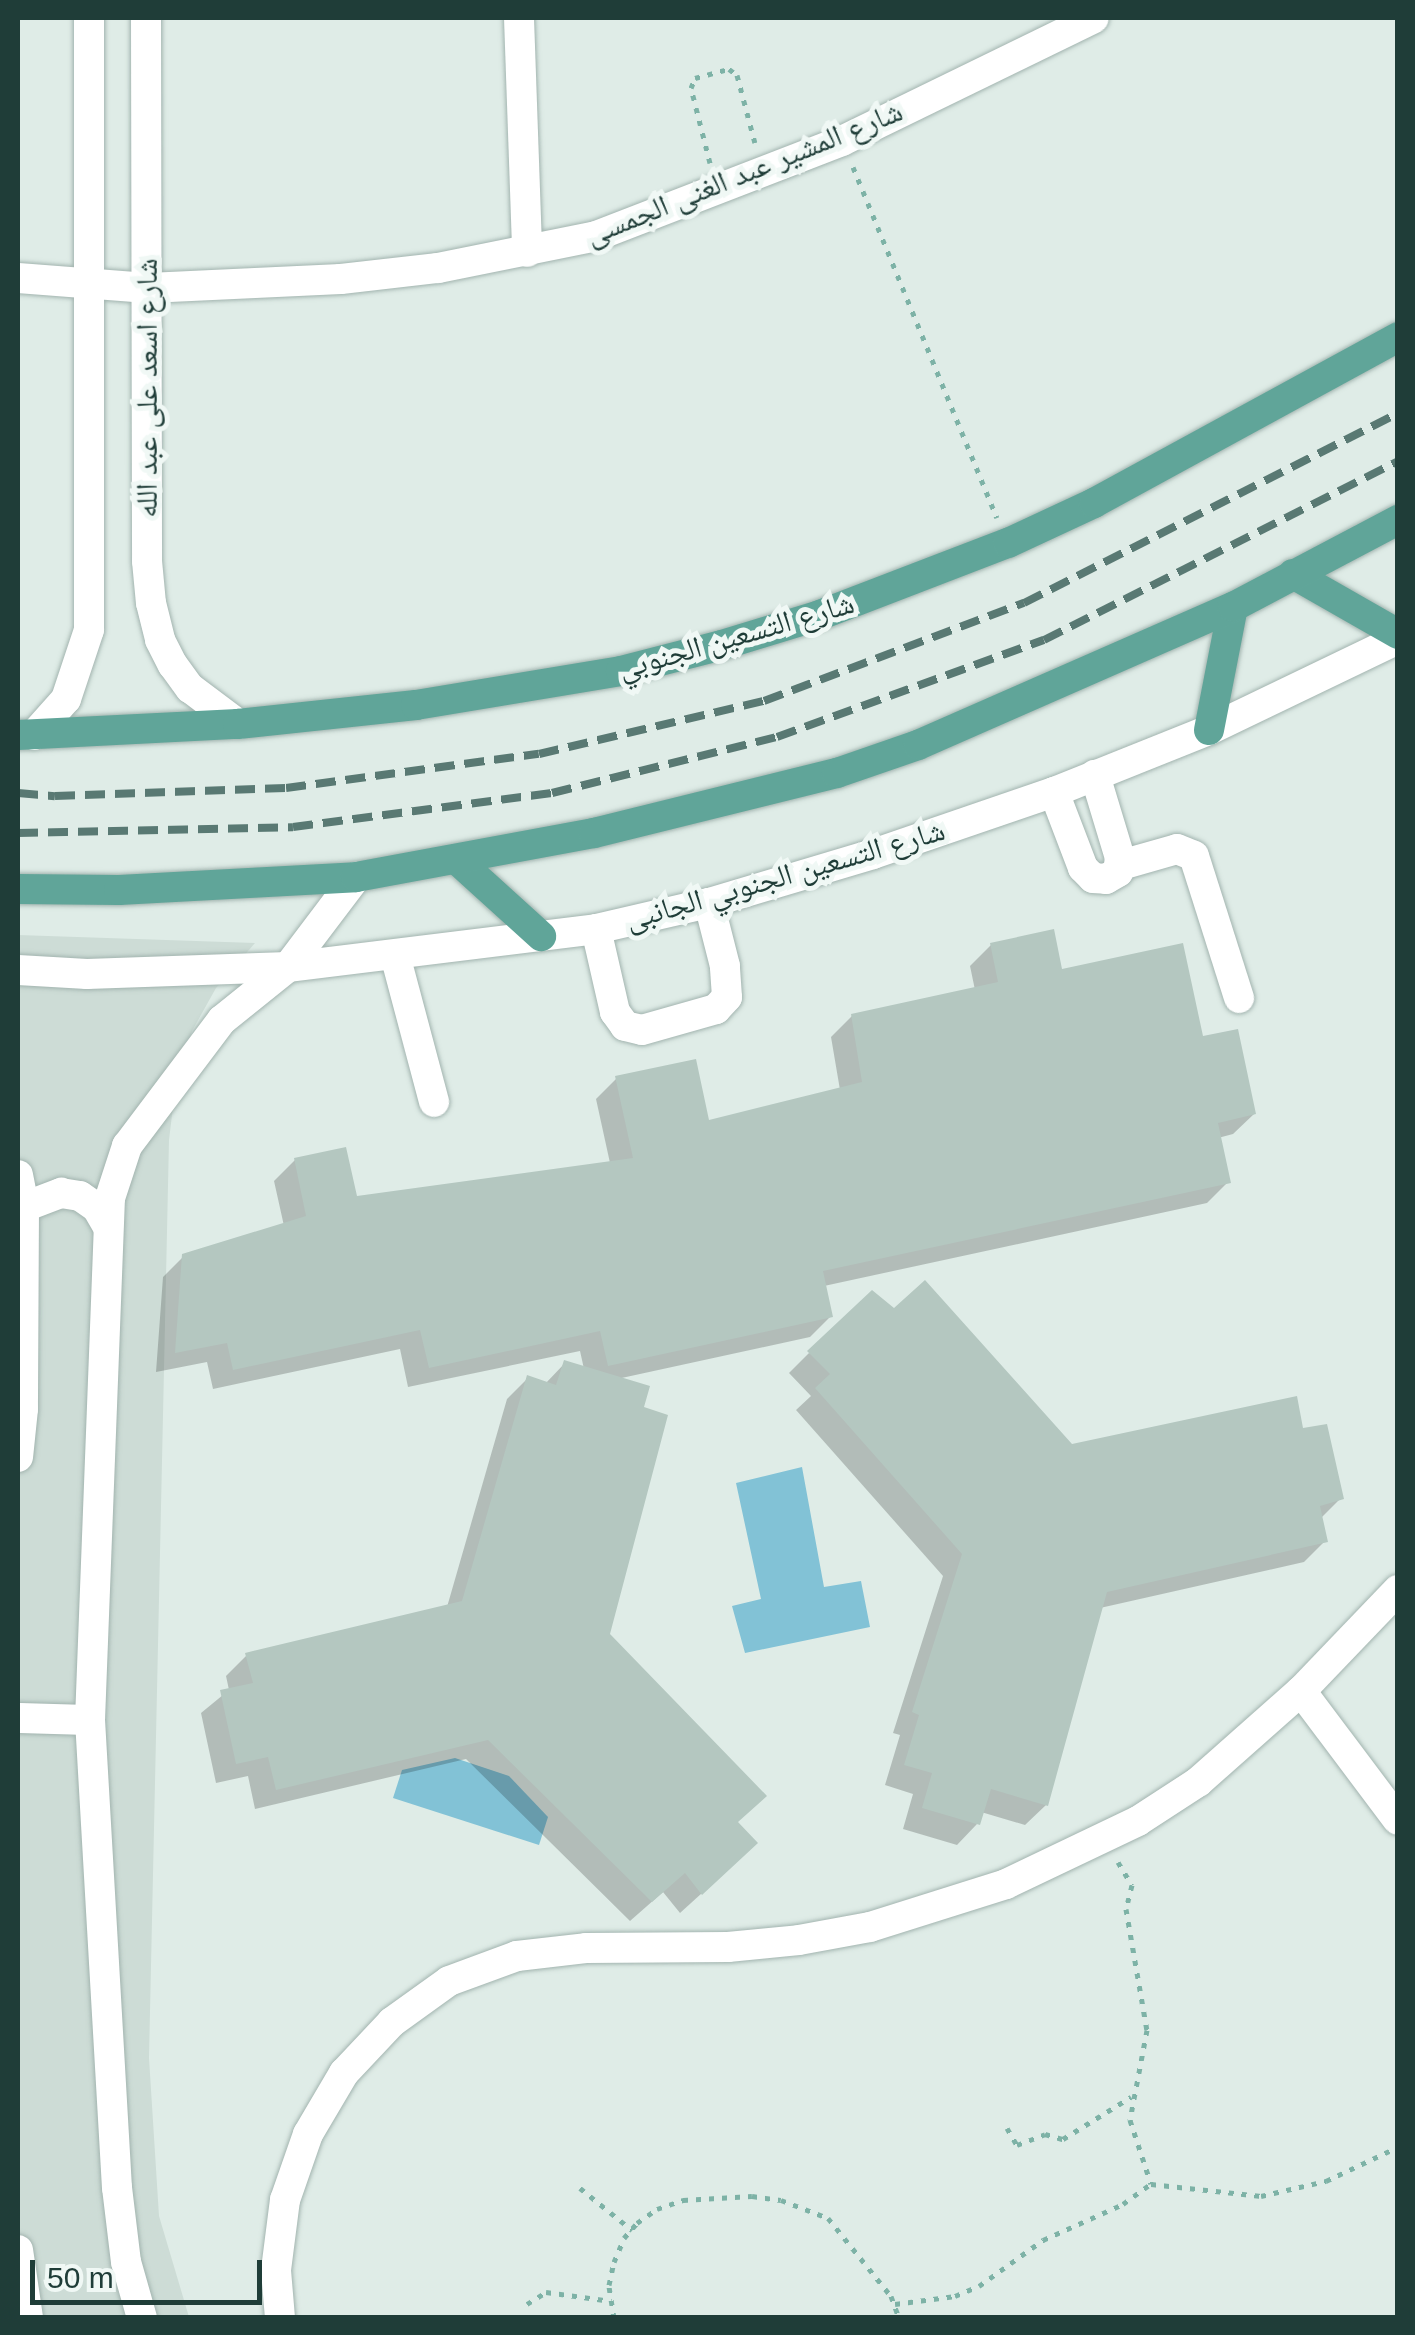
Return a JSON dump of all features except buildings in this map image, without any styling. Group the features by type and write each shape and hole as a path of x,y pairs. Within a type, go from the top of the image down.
{"main road":[{"name":"شارع التسعين الجنوبي","path":"26,735 238,724 452,700 621,671 820,615 1008,543 1094,502 1398,338"},
{"path":"18,889 120,890 356,877 612,829 837,773 933,738 1234,607 1398,520"},
{"path":"1293,574 1398,636"},
{"path":"1209,730 1234,607"},
{"path":"456,859 541,936"}],"street":[{"name":"شارع اسعد على عبد الله","path":"26,735 66,699 89,630 89,18"},
{"name":"شارع اسعد على عبد الله","path":"146,18 147,561 151,604 160,640 172,665 190,688 238,724"},
{"path":"519,18 527,252"},
{"name":"شارع المشير عبد الغنى الجمسى","path":"18,278 148,288 342,279 527,252 596,236 842,142 1094,18"},
{"name":"شارع التسعين الجنوبي الجانبى","path":"18,970 87,974 288,967 596,928 709,903 873,854 1054,792 1209,730 1398,636"},
{"path":"1095,775 1121,865"},
{"path":"1054,792 1088,875 1106,879 1121,865 1176,849 1194,856 1239,998"},
{"path":"142,2318 126,2262 117,2188 90,1720 110,1198 127,1146 222,1020 288,967 356,877"},
{"path":"596,928 615,1012 625,1026 642,1030 716,1009 727,997 725,966 709,903"},
{"path":"394,955 434,1102"},
{"path":"18,1175 24,1207 23,1410 18,1457"},
{"path":"24,1207 61,1193 80,1196 97,1208 107,1225"},
{"path":"280,2318 276,2270 286,2200 308,2134 344,2074 392,2022 449,1981 516,1956 586,1948 728,1947 870,1927 1006,1884 1104,1837 1198,1782 1301,1691 1398,1590"},
{"path":"1301,1691 1398,1820"},
{"path":"18,1718 90,1720"},
{"path":"18,2250 28,2318"}],"path":[{"path":"717,190 690,88 695,78 729,69 738,76 763,172"},
{"path":"842,142 1008,543"},
{"path":"1104,1837 1132,1885 1126,1909 1146,2030 1131,2096 1130,2120 1152,2184"},
{"path":"1007,2128 1018,2145 1044,2134 1063,2140 1131,2096"},
{"path":"895,2304 954,2296 980,2286 1043,2240 1123,2204 1152,2184 1261,2196 1326,2181 1398,2147"},
{"path":"580,2188 632,2230"},
{"path":"614,2318 614,2262 632,2230 657,2209 683,2200 733,2196 781,2200 828,2218 895,2304 899,2318"},
{"path":"527,2304 546,2292 612,2301"}],"shaded area":[{"path":"18,935 255,943 216,988 192,1031 176,1082 169,1140 149,2058 159,2216 189,2317 18,2318"}],"water":[{"path":"802,1467 824,1587 861,1581 870,1627 745,1653 732,1606 761,1599 736,1483"},
{"path":"455,1758 509,1776 548,1817 539,1845 393,1798 402,1770"}],"railway":[{"path":"18,793 55,796 286,788 539,754 764,701 1024,603 1398,413"},
{"path":"18,833 293,827 552,793 777,737 1044,640 1398,461"}]}
